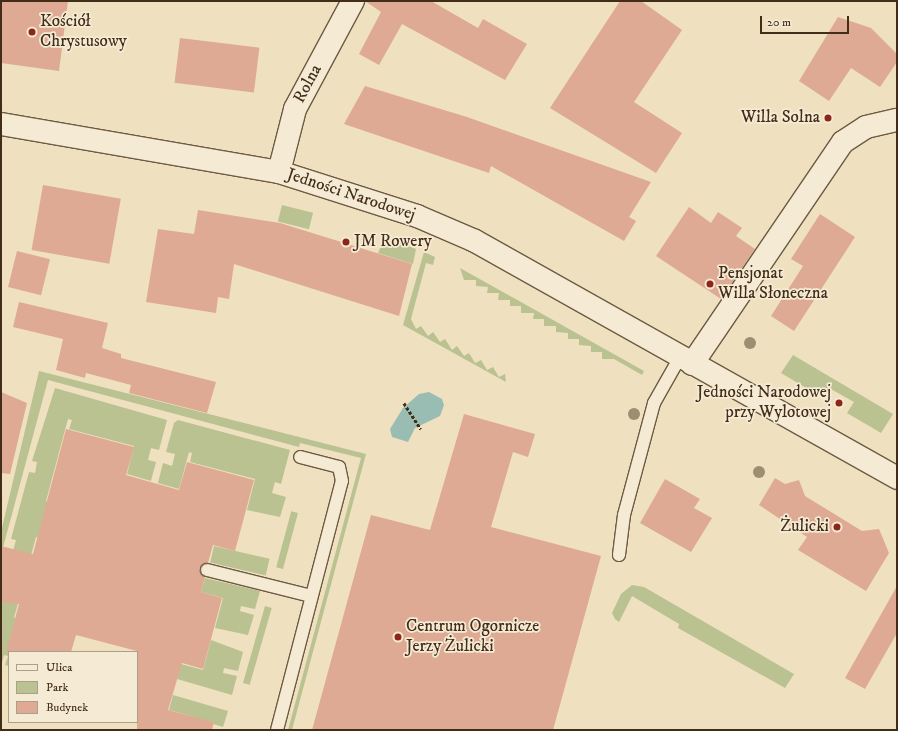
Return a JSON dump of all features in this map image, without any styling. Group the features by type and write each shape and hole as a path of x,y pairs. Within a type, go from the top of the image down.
{"street":[{"name":"Rolna","path":"279,172 295,109 353,1"},
{"path":"686,361 844,142 866,127 897,120"},
{"name":"Jedności Narodowej","path":"1,124 279,172 385,204 464,236 897,478"}],"lane":[{"path":"619,556 624,515 654,403 686,361"},
{"path":"277,730 342,474 339,467 300,457"},
{"path":"206,570 311,596"}],"path":[{"path":"404,403 422,429"}],"green space":[{"path":"282,205 313,213 309,229 278,221"},
{"path":"385,237 416,249 413,264 378,253"},
{"path":"424,252 435,257 433,265 426,263 411,319 416,329 421,326 428,336 433,332 440,342 445,339 452,350 457,346 464,356 469,353 475,363 481,360 487,370 493,367 499,377 505,374 506,382 403,325"},
{"path":"460,268 644,371 642,375 614,359 602,359 602,352 591,352 591,346 579,345 579,339 568,339 568,333 556,332 556,326 544,326 544,319 533,319 534,313 521,313 521,306 510,306 510,300 498,300 499,293 487,293 488,287 476,286 476,280 464,280"},
{"path":"793,355 893,414 881,433 847,413 854,402 829,388 823,398 781,373"},
{"path":"39,371 366,454 292,730 288,730 361,458 300,443 299,447 48,380 1,555 1,532"},
{"path":"55,388 167,420 159,450 151,448 148,460 156,462 151,481 127,474 134,446 69,429 72,420 68,419 46,501 79,510 40,538 36,537 14,618 47,628 11,651 8,651 8,656 4,655 1,666 1,575 13,551 16,540 11,539 29,472 35,473 37,462 32,461"},
{"path":"178,420 290,450 281,484 275,482 272,493 286,497 280,517 247,510 255,479 190,462 192,453 189,452 179,489 158,483 163,463 172,466 175,454 166,452 174,423"},
{"path":"291,511 298,513 283,569 276,567"},
{"path":"214,546 270,559 266,575 210,563"},
{"path":"205,578 260,591 255,609 241,606 240,611 254,615 248,635 215,628 223,598 201,592"},
{"path":"632,585 644,587 794,674 785,688 678,628 679,624 632,596 619,622 615,619 612,613 621,594"},
{"path":"265,606 272,608 250,685 243,683"},
{"path":"211,640 243,652 238,671 224,668 223,673 237,676 232,695 177,679 181,664 203,670"},
{"path":"8,656 8,666 5,665"},
{"path":"173,695 228,711 223,727 210,723 187,730 191,716 169,710"}],"water":[{"path":"429,392 442,399 444,405 440,416 415,428 408,442 392,437 390,429 403,408 419,394"}],"building":[{"name":"Kościół Chrystusowy","path":"1,1 68,1 59,71 1,63"},
{"path":"365,1 431,1 478,28 483,19 527,44 505,80 402,24 379,65 359,54 381,12"},
{"path":"620,1 641,1 682,30 634,102 682,133 656,173 550,108"},
{"path":"838,17 871,28 897,54 897,62 880,87 851,68 829,101 799,81"},
{"path":"180,38 259,48 254,92 175,83"},
{"path":"365,86 467,117 651,182 629,217 636,221 624,241 491,166 489,173 344,124"},
{"path":"43,185 121,199 109,264 32,250"},
{"path":"689,207 711,223 718,212 742,228 736,236 755,249 721,299 656,256"},
{"path":"198,210 280,223 412,264 399,316 234,264 229,299 218,297 216,313 146,302 158,229 194,234"},
{"path":"820,214 855,237 794,331 771,316 803,266 791,259"},
{"path":"17,251 50,259 41,295 8,287"},
{"path":"19,302 108,323 102,348 121,354 121,358 216,382 207,413 129,393 131,385 86,373 85,378 56,370 63,339 13,327"},
{"path":"1,392 27,403 10,474 1,473"},
{"path":"464,414 535,434 528,457 513,452 491,527 601,556 553,730 312,730 371,515 430,530"},
{"path":"66,429 134,447 126,475 179,490 187,462 254,480 235,551 213,545 208,563 200,568 205,577 201,592 222,598 203,669 182,663 168,710 214,722 212,730 137,730 138,651 76,635 71,651 6,652 19,604 1,602 1,546 33,554"},
{"path":"775,478 785,484 799,480 805,496 862,531 879,529 889,553 866,591 798,550 807,537 759,505"},
{"path":"665,479 700,499 694,508 712,518 691,552 640,523"},
{"path":"897,586 897,633 865,689 845,678"}],"place":[{"name":"Kościół Chrystusowy","path":"32,32"},
{"name":"Willa Solna","path":"828,118"},
{"name":"JM Rowery","path":"346,242"},
{"name":"Pensjonat Willa Słoneczna","path":"710,284"},
{"name":"Jedności Narodowej przy Wylotowej","path":"839,403"},
{"name":"Żulicki","path":"837,527"},
{"name":"Centrum Ogornicze Jerzy Żulicki","path":"398,637"}]}
